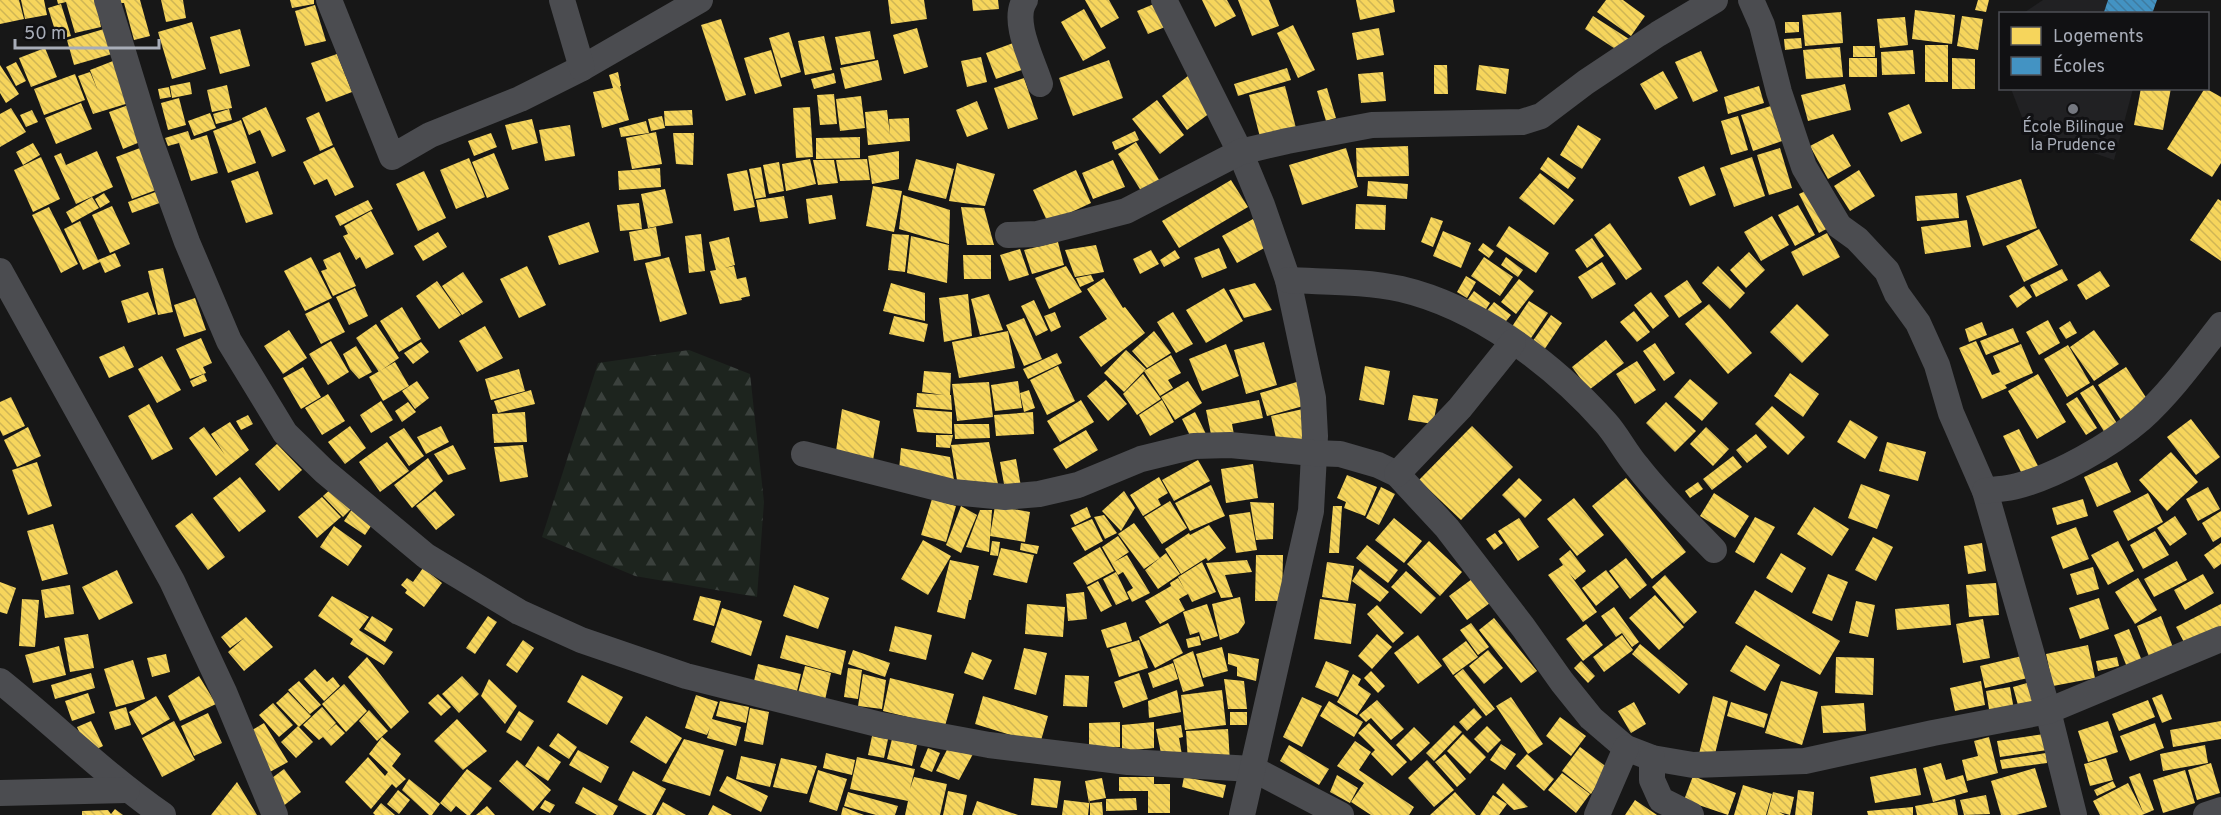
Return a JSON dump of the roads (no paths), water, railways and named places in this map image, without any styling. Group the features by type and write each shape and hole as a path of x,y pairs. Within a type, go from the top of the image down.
{"street":[{"path":"107,0 151,143 187,242 229,340 285,433 324,471 426,556 519,612 581,640 686,676 881,725 989,745 1128,762 1253,769 1341,815"},
{"path":"329,0 392,157 430,135 520,99 582,68 700,0"},
{"path":"562,0 582,68"},
{"path":"1025,0 1021,7 1019,21 1040,84"},
{"path":"1164,0 1240,152 1262,205 1288,280 1314,398 1316,436 1311,511 1242,815"},
{"path":"1008,235 1037,234 1126,211 1240,152 1372,125 1522,122 1541,116 1586,82 1715,0"},
{"path":"1751,0 1762,25 1779,92 1804,167 1839,226 1857,239 1887,271 1897,294 1918,323 1937,365 1951,413 1985,491 2048,711 2074,815"},
{"path":"0,271 172,581 224,692 275,815"},
{"path":"1288,280 1367,284 1402,289 1438,301 1483,322 1556,372 1606,423 1637,467 1714,550"},
{"path":"1985,491 2016,486 2041,477 2100,448 2141,419 2184,373 2221,325"},
{"path":"1397,474 1460,408 1512,342"},
{"path":"804,454 953,492 1005,497 1039,494 1078,485 1141,459 1194,446 1230,445 1340,454 1378,465 1397,474 1447,528 1591,718 1626,748 1652,758 1693,765 1805,762 1933,733 2048,711 2221,639"},
{"path":"0,681 127,790 163,815"},
{"path":"1598,815 1626,748"},
{"path":"1652,758 1652,780 1661,800 1691,815"},
{"path":"0,793 127,790"},
{"path":"2206,815 2221,810"}],"place":[{"name":"École Bilingue la Prudence","path":"2073,109"}]}
